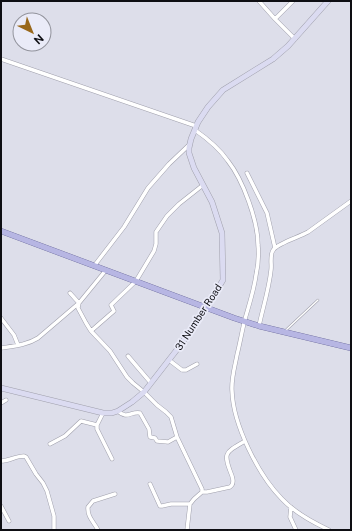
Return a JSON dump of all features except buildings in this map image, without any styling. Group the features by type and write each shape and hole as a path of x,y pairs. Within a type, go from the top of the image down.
{"main road":[{"name":"31 Number Road","path":"1,388 103,413 118,411 144,392 206,308 222,280 222,233 212,202 190,158 189,153 190,144 197,126 208,107 223,90 273,59 295,39 328,1"},
{"path":"1,232 245,321 351,348"}],"street":[{"path":"259,1 295,39"},
{"path":"275,19 293,1"},
{"path":"1,59 197,126 204,136 229,162 250,204 258,244 256,276 236,362 232,390 237,418 245,441 260,470 270,485 291,508 316,524 330,530"},
{"path":"94,266 124,227 148,188 165,168 190,144"},
{"path":"247,173 269,218 275,248"},
{"path":"91,331 114,311 111,305 136,281 155,248 156,232 167,216 174,208 203,185"},
{"path":"258,325 271,270 272,252 275,248 308,232 351,201"},
{"path":"1,348 33,341 79,303 106,270"},
{"path":"70,292 79,303 79,309 91,331 110,351 127,377 168,414 177,437 200,483 202,492"},
{"path":"1,318 14,335 18,345"},
{"path":"128,356 151,383"},
{"path":"169,360 182,370 186,370 196,364"},
{"path":"1,403 6,400"},
{"path":"118,411 123,415 137,412 140,413 148,429 150,437 155,438 158,442 168,442 177,437"},
{"path":"103,413 97,425 112,459"},
{"path":"50,444 65,436 81,421 97,425"},
{"path":"187,530 190,504 194,499 202,492 230,487 232,485 233,480 227,463 227,454 230,450 245,441"},
{"path":"1,461 7,461 20,456 24,456 26,458 47,490 54,516 54,530"},
{"path":"150,484 160,506 170,504 190,504"},
{"path":"98,530 89,516 88,507 93,501 115,494"},
{"path":"1,506 9,521"},
{"path":"291,508 290,517 296,530"}],"lane":[{"path":"284,332 318,300"}]}
